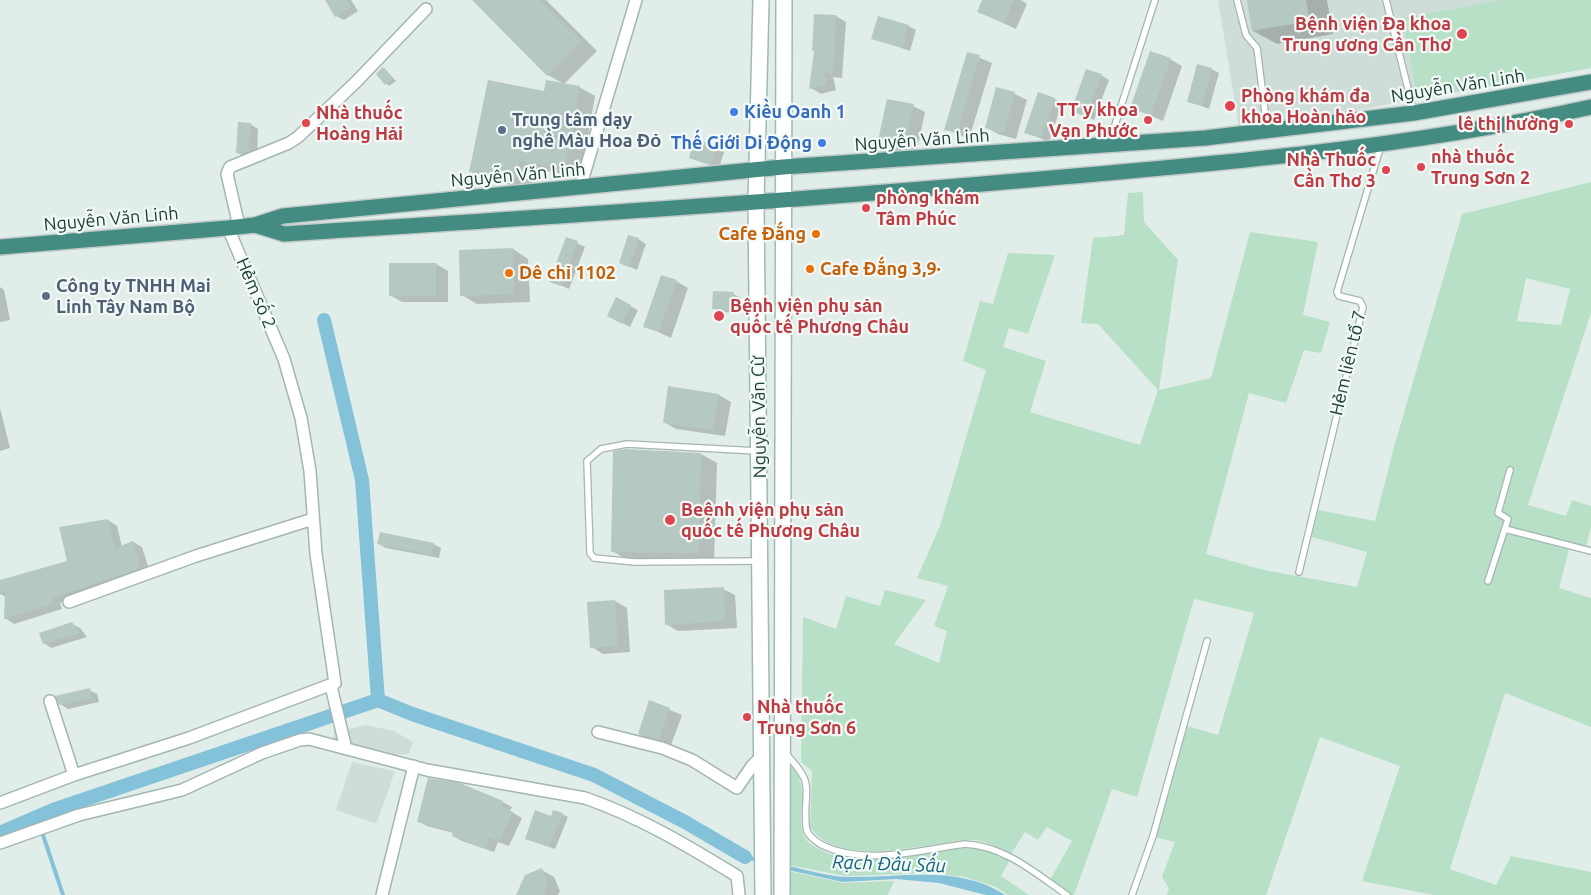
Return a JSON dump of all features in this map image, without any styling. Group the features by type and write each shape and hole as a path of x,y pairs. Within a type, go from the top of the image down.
{"highway":[{"name":"Nguyễn Văn Linh","path":"0,247 255,225 283,216 757,170 1109,146 1268,130 1414,113 1591,82"},
{"name":"Nguyễn Văn Linh","path":"255,225 284,234 782,202 1194,166 1420,139 1591,107"},
{"path":"1414,113 1420,139"}],"main road":[{"name":"Nguyễn Văn Cừ","path":"761,0 756,203 763,888"},
{"name":"Nguyễn Văn Cừ","path":"782,891 781,646 784,0"},
{"path":"761,646 781,646"}],"street":[{"path":"580,188 636,0"},
{"name":"Hẻm số 2","path":"332,690 336,680 313,519 306,444 284,358 233,227 227,174 230,167 289,143 298,137 356,82 426,9"},
{"path":"69,602 196,556 313,519"},
{"path":"0,803 74,775 332,690 346,749"},
{"path":"50,701 74,775"},
{"path":"598,732 662,748 692,760 737,788 752,766 762,756"},
{"path":"0,843 79,815 182,790 262,753 300,740 309,739 414,766 584,798 606,805 678,840 737,876 739,895"},
{"path":"382,895 414,766"}],"lane":[{"path":"1109,146 1155,0"},
{"path":"1237,0 1246,35 1257,48 1268,130"},
{"path":"1386,0 1414,113"},
{"name":"Hẻm liên tổ 7","path":"1299,572 1362,307 1360,301 1339,296 1337,292 1382,143"},
{"path":"759,451 628,444 601,449 588,461 590,553 594,558 636,562 760,561"},
{"path":"1488,581 1508,519 1498,513 1510,470"},
{"path":"1505,529 1591,551"},
{"path":"1132,895 1153,836 1207,641"},
{"path":"781,748 802,770 806,779 806,828 815,841 846,854 887,854 965,844 986,847 1023,864 1066,895"}],"shaded area":[{"name":"Bệnh viện Đa khoa Trung ương Cần Thơ","path":"1218,0 1591,0 1591,68 1346,112 1239,128"},
{"path":"366,725 394,731 413,742 409,754 395,755 393,759 333,744 334,730 341,731"},
{"path":"352,762 395,771 377,822 374,823 336,810"}],"green space":[{"name":"Bệnh viện Đa khoa Trung ương Cần Thơ","path":"1501,0 1591,0 1591,68 1417,99 1403,18"},
{"path":"1591,182 1591,313 1528,505 1566,516 1572,500 1591,506 1591,527 1586,546 1553,539 1551,544 1569,549 1559,588 1591,598 1591,727 1505,693 1450,869 1496,885 1511,856 1591,872 1591,895 1434,895 1362,881 1400,766 1320,737 1266,895 1167,895 1169,888 1162,877 1175,842 1155,837 1187,726 1218,735 1254,613 1194,599 1137,797 1112,789 1074,895 1070,895 1050,880 1072,841 1047,827 1038,840 1025,832 1011,854 976,840 960,840 892,850 854,850 837,846 822,839 810,827 812,771 801,762 803,617 836,629 846,596 880,606 885,590 926,600 894,644 939,663 947,631 934,626 948,586 917,578 940,526 986,370 963,361 980,301 993,304 1008,253 1055,255 1028,334 1009,328 1003,347 1046,361 1030,412 1140,445 1158,390 1098,324 1081,323 1093,238 1124,235 1128,193 1143,192 1144,222 1178,260 1159,390 1211,378 1250,232 1318,242 1303,315 1330,322 1321,353 1304,350 1286,403 1249,393 1206,554 1264,570 1357,587 1367,552 1312,537 1318,510 1375,521 1394,447 1462,214","holes":["1526,278 1570,289 1561,325 1517,321"]},
{"path":"789,765 797,774 801,784 802,828 805,838 812,845 832,855 874,860 960,848 981,849 1010,860 1001,876 1029,895 1008,895 996,887 965,877 932,873 845,876 789,865"},
{"path":"788,871 844,883 894,881 888,895 788,895"}],"water":[{"name":"Rạch Đầu Sấu","path":"788,866 841,877 949,876 987,885 1005,895 986,895 939,883 896,879 843,882 788,870"}],"building":[{"path":"325,0 347,0 351,7 335,17"},
{"path":"472,0 540,0 582,41 547,76"},
{"path":"982,0 1014,0 1004,23 977,12"},
{"path":"1247,0 1306,0 1310,21 1252,31"},
{"path":"814,14 836,15 834,60 832,74 824,72 827,85 809,89 814,51 812,51"},
{"path":"878,16 909,25 902,48 871,39"},
{"path":"1150,51 1171,58 1151,115 1130,108"},
{"path":"967,52 980,55 957,133 944,130"},
{"path":"1197,64 1212,68 1202,106 1187,102"},
{"path":"383,67 393,78 385,85 376,74"},
{"path":"1086,69 1102,74 1086,117 1071,111"},
{"path":"488,80 544,91 546,80 580,86 565,169 519,161 515,181 469,172"},
{"path":"996,87 1015,92 1004,133 985,128"},
{"path":"1038,92 1055,98 1041,138 1024,133"},
{"path":"887,99 914,104 904,149 877,145"},
{"path":"238,122 251,123 249,151 243,154 236,153"},
{"path":"694,139 717,146 711,165 689,158"},
{"path":"628,235 639,238 629,267 619,263"},
{"path":"566,237 578,241 561,286 549,282"},
{"path":"513,248 514,294 460,296 459,250"},
{"path":"389,263 436,263 436,296 389,296"},
{"path":"661,275 677,280 659,332 643,327"},
{"path":"713,291 734,292 733,310 712,309"},
{"path":"616,297 631,305 622,324 607,316"},
{"path":"668,386 719,394 713,430 663,423"},
{"path":"626,449 701,453 699,553 611,552 613,451"},
{"path":"108,519 115,548 133,541 140,563 136,570 52,598 53,604 4,619 5,592 0,593 0,580 67,561 59,527"},
{"path":"380,532 434,543 431,555 377,544"},
{"path":"724,587 725,621 665,625 664,590"},
{"path":"615,600 618,646 590,648 587,602"},
{"path":"72,622 80,633 43,644 39,633"},
{"path":"90,688 92,698 59,705 55,696"},
{"path":"649,700 670,708 659,740 638,734"},
{"path":"428,778 460,783 503,801 501,806 513,812 499,842 489,837 485,848 452,836 453,831 417,822"},
{"path":"535,810 551,816 553,810 563,813 549,847 525,839"},
{"path":"542,868 548,883 544,895 516,895 525,875"}],"waterway":[{"path":"324,320 362,480 378,700"},
{"path":"0,833 53,810 378,700 412,714 594,775 685,822 745,857"},
{"path":"37,817 63,895"},
{"name":"Rạch Đầu Sấu","path":"745,857 758,860"}],"place":[{"name":"Bệnh viện Đa khoa Trung ương Cần Thơ","path":"1462,34"},
{"name":"Phòng khám đa khoa Hoàn hảo","path":"1230,106"},
{"name":"Kiều Oanh 1","path":"734,112"},
{"name":"TT y khoa Vạn Phước","path":"1148,120"},
{"name":"Nhà thuốc Hoàng Hải","path":"306,123"},
{"name":"lê thị hường","path":"1569,124"},
{"name":"Trung tâm dạy nghề Màu Hoa Đỏ","path":"502,130"},
{"name":"Thế Giới Di Động","path":"822,143"},
{"name":"nhà thuốc Trung Sơn 2","path":"1421,167"},
{"name":"Nhà Thuốc Cần Thơ 3","path":"1386,170"},
{"name":"phòng khám Tâm Phúc","path":"866,208"},
{"name":"Cafe Đắng","path":"816,234"},
{"name":"Cafe Đắng 3,9·","path":"810,269"},
{"name":"Dê chỉ 1102","path":"509,273"},
{"name":"Công ty TNHH Mai Linh Tây Nam Bộ","path":"46,296"},
{"name":"Bệnh viện phụ sản quốc tế Phương Châu","path":"719,316"},
{"name":"Beệnh viện phụ sản quốc tế Phương Châu","path":"670,520"},
{"name":"Nhà thuốc Trung Sơn 6","path":"747,717"}]}
